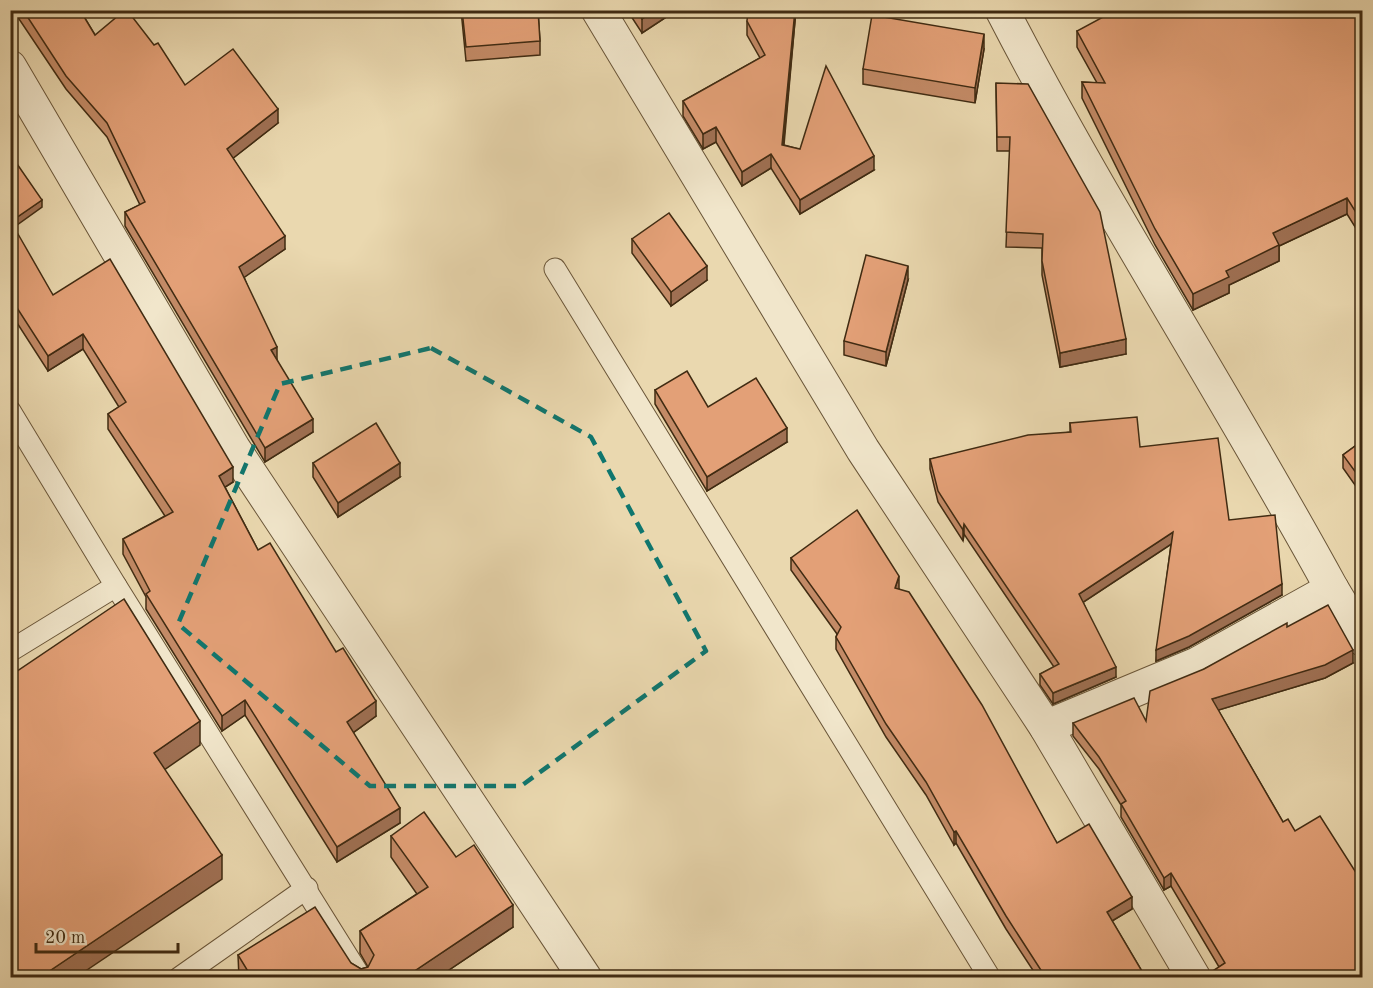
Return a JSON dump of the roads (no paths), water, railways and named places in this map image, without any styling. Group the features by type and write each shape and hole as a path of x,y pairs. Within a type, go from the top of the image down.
{"street":[{"path":"598,10 863,450 1046,728 1194,978"},
{"path":"1002,10 1165,303 1286,504 1362,639"},
{"path":"10,67 234,449 585,978"},
{"path":"1046,728 1197,664 1332,589"}],"lane":[{"path":"555,269 990,978"},
{"path":"10,411 116,586 307,888 361,978"},
{"path":"10,651 116,586"},
{"path":"179,978 307,888"}]}
